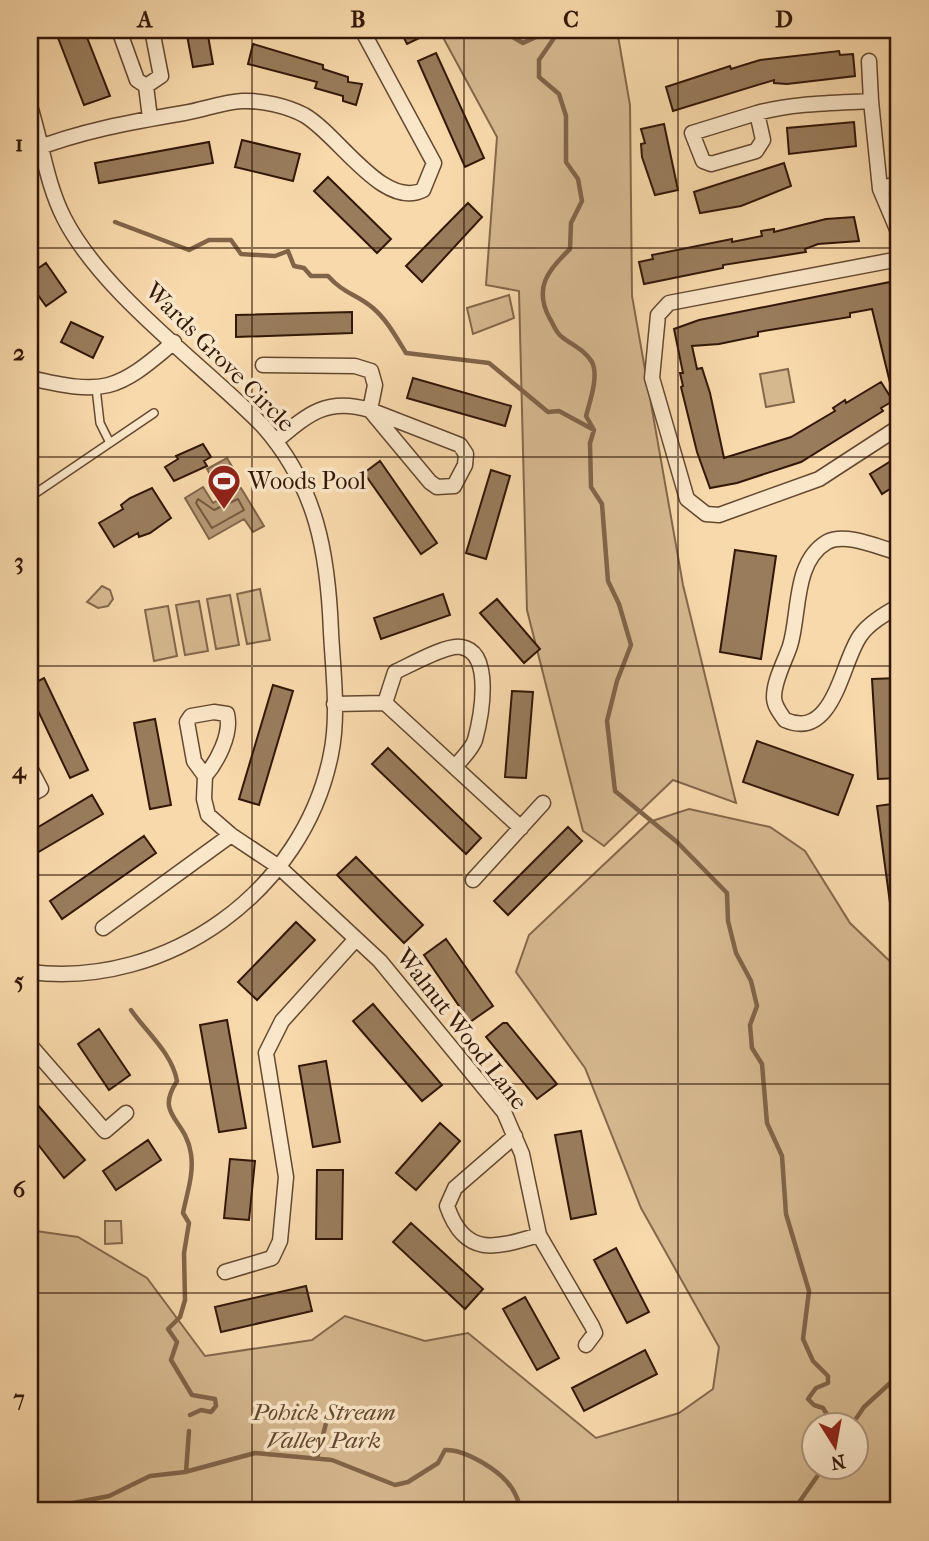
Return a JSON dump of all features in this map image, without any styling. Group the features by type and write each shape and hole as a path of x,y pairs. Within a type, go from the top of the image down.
{"street":[{"path":"119,30 137,80 146,86 150,118"},
{"path":"146,86 161,76 152,30"},
{"path":"36,149 61,137 240,101 278,106 304,115 336,141 373,178 397,193 411,196 423,190 434,163 362,30"},
{"path":"869,61 880,189 899,234"},
{"path":"757,113 762,140 756,151 710,164 703,161 692,133 757,113 794,106 871,101"},
{"name":"Wards Grove Circle","path":"30,106 36,149 54,196 81,246 106,277 276,441 309,499 321,534 329,589 334,704 331,753 319,798 304,830 279,867 229,917 187,944 161,956 97,972 30,972"},
{"path":"880,189 899,183"},
{"path":"899,259 669,303 658,315 652,356 652,378 681,482 687,499 706,514 719,515 819,479 899,427"},
{"path":"30,378 65,388 96,388 129,378 174,341"},
{"path":"263,365 363,368 370,371 376,385 370,410"},
{"path":"276,441 309,414 325,407 350,404 370,410 460,445 466,454 465,465 454,486 437,487 430,482 370,410"},
{"path":"899,554 839,539 828,542 818,550 801,583 791,643 774,692 773,701 785,720 801,724 822,715 835,696 849,653 861,634 899,606"},
{"path":"385,703 395,672 449,648 460,646 471,651 482,672 483,685 474,743 456,766"},
{"path":"334,704 385,703 521,828"},
{"path":"30,768 41,789 30,795"},
{"name":"Walnut Wood Lane","path":"205,776 204,799 208,815 231,835 279,867 406,989 504,1112 522,1154 539,1235 592,1326 594,1334 586,1345"},
{"path":"473,880 543,803"},
{"path":"103,928 231,835"},
{"path":"225,1272 272,1258 280,1241 286,1177 266,1053 282,1021 355,940"},
{"path":"30,1045 105,1131 126,1113"},
{"name":"Walnut Wood Lane","path":"515,1136 455,1188 447,1206 452,1221 480,1247 497,1248 539,1235"}],"lane":[{"path":"96,388 100,423 110,443"},
{"path":"30,498 153,413"}],"green space":[{"path":"439,30 617,30 630,105 632,296 683,585 736,803 673,780 604,846 583,831 527,610 519,291 486,285 497,137"},
{"path":"509,295 514,318 473,334 467,308"},
{"path":"788,369 794,402 766,407 760,374"},
{"path":"102,586 110,590 113,599 108,606 98,608 87,602"},
{"path":"260,589 270,640 247,644 237,594"},
{"path":"230,595 239,645 216,649 207,599"},
{"path":"199,601 208,651 185,655 176,605"},
{"path":"168,606 177,656 154,661 145,610"},
{"name":"Pohick Stream Valley Park","path":"689,809 770,827 805,851 850,923 899,970 899,1511 30,1511 30,1233 36,1231 78,1237 147,1278 205,1356 312,1340 345,1316 425,1341 468,1333 596,1438 679,1413 713,1389 719,1347 641,1208 585,1068 516,972 529,935 649,822"},
{"path":"105,1221 121,1221 122,1243 105,1244"}],"water":[{"path":"227,458 238,477 231,481 227,471 220,475 219,479 225,484 218,489 207,469"},
{"name":"Woods Pool","path":"203,487 213,503 241,488 264,526 253,532 244,519 209,539 185,498"}],"building":[{"path":"55,30 84,30 110,96 84,105"},
{"path":"186,30 207,30 213,64 193,67"},
{"path":"400,30 436,30 407,44"},
{"path":"253,44 323,65 323,69 348,77 348,82 362,84 356,105 343,101 343,96 315,88 317,82 248,64"},
{"path":"839,51 840,55 853,54 855,76 787,84 774,83 774,80 673,111 666,87 730,66 731,69 760,60"},
{"path":"436,53 484,158 465,167 418,61"},
{"path":"854,122 856,146 789,154 787,128"},
{"path":"664,124 678,190 655,195 642,157 641,144 645,143 641,129"},
{"path":"242,140 300,154 293,181 235,167"},
{"path":"209,142 213,163 99,183 95,163"},
{"path":"784,163 791,186 741,206 700,213 694,192"},
{"path":"328,177 391,239 377,253 314,191"},
{"path":"468,203 482,217 422,282 406,266"},
{"path":"854,217 859,241 818,244 805,249 806,252 723,265 723,268 644,284 639,262 653,259 652,255 732,239 732,242 762,236 761,231 774,229 774,232 826,219"},
{"path":"46,263 66,292 46,306 30,284 30,274"},
{"path":"895,281 899,301 899,398 894,399 872,309 850,313 850,317 758,332 758,336 692,346 697,369 702,368 710,393 724,458 791,437 835,411 833,408 845,400 846,403 881,382 893,401 881,408 883,411 801,462 737,483 710,488 697,452 681,387 680,373 683,373 674,329 699,320"},
{"path":"352,312 352,333 236,337 236,315"},
{"path":"71,322 103,337 93,358 61,342"},
{"path":"413,378 511,406 505,426 407,398"},
{"path":"203,444 211,457 204,461 207,466 174,481 165,467 178,459 176,456"},
{"path":"899,456 899,483 882,494 870,474"},
{"path":"380,461 437,543 421,554 364,473"},
{"path":"491,470 510,476 486,559 466,553"},
{"path":"152,488 171,518 150,533 139,537 138,533 114,547 99,523 123,509 121,505 130,498"},
{"path":"735,550 776,556 761,659 720,652"},
{"path":"443,594 450,615 381,639 374,618"},
{"path":"497,599 540,649 524,663 480,613"},
{"path":"44,678 88,770 70,778 30,694 30,685"},
{"path":"899,678 899,778 878,779 872,679"},
{"path":"273,685 293,691 259,805 239,799"},
{"path":"512,691 533,692 526,778 505,777"},
{"path":"155,719 171,805 150,809 134,723"},
{"path":"757,741 853,775 838,815 743,782"},
{"path":"388,748 481,838 466,854 372,764"},
{"path":"92,795 103,814 30,857 30,832"},
{"path":"899,803 899,918 892,918 877,806"},
{"path":"568,827 582,841 508,915 494,901"},
{"path":"144,836 156,853 62,919 50,901"},
{"path":"356,857 423,925 404,943 337,875"},
{"path":"296,922 315,940 257,1000 238,982"},
{"path":"446,939 493,1006 470,1022 424,955"},
{"path":"373,1004 442,1085 422,1101 353,1021"},
{"path":"227,1020 246,1128 219,1132 200,1025"},
{"path":"503,1023 507,1023 557,1084 537,1099 486,1037"},
{"path":"99,1029 130,1075 109,1090 78,1044"},
{"path":"326,1061 340,1142 313,1147 299,1066"},
{"path":"30,1096 85,1160 64,1178 30,1134"},
{"path":"440,1123 460,1141 416,1190 396,1173"},
{"path":"581,1131 596,1214 571,1219 555,1135"},
{"path":"148,1140 161,1160 116,1190 103,1171"},
{"path":"230,1159 255,1161 249,1220 224,1218"},
{"path":"317,1170 343,1170 342,1239 316,1239"},
{"path":"411,1223 483,1289 465,1309 393,1242"},
{"path":"616,1248 649,1312 627,1323 594,1260"},
{"path":"306,1286 312,1311 221,1332 215,1307"},
{"path":"525,1297 559,1358 537,1370 503,1309"},
{"path":"645,1350 657,1374 584,1411 572,1388"}],"waterway":[{"path":"508,30 511,36 523,43 547,32 554,38 539,60 539,77 559,94 566,116 566,162 578,179 582,201 571,223 570,249 555,264 545,280 543,298 545,308 558,333 586,354 592,362 595,374 586,416 594,430 590,443 591,487 602,504 608,581 619,604 631,645 617,681 607,721 615,791 677,842 727,893 728,921 736,953 751,981 757,1006 750,1025 752,1048 762,1064 767,1123 782,1156 786,1214 809,1291 803,1339 813,1361 828,1376 828,1383 816,1388 808,1399 825,1412"},
{"path":"115,222 189,250 209,240 231,240 241,254 275,256 288,251 294,266 304,268 311,276 328,276 373,308 387,323 406,353 489,363 548,412 559,411 594,430"},
{"path":"131,1010 170,1061 177,1081 171,1093 170,1110 188,1142 191,1154 191,1176 183,1213 189,1223 184,1253 185,1300 180,1317 168,1329 177,1342 171,1360 192,1395 215,1399 216,1406 211,1412 201,1410 190,1415"},
{"path":"861,1412 899,1375"},
{"path":"317,1458 330,1408"},
{"path":"186,1472 189,1431"},
{"path":"48,1511 63,1505 109,1496 150,1476 185,1472 255,1453 332,1460 395,1485 408,1482 438,1463 445,1450 472,1457 501,1476 513,1490 522,1511"},
{"path":"793,1511 813,1482"}],"place":[{"name":"Woods Pool","path":"224,511"}]}
